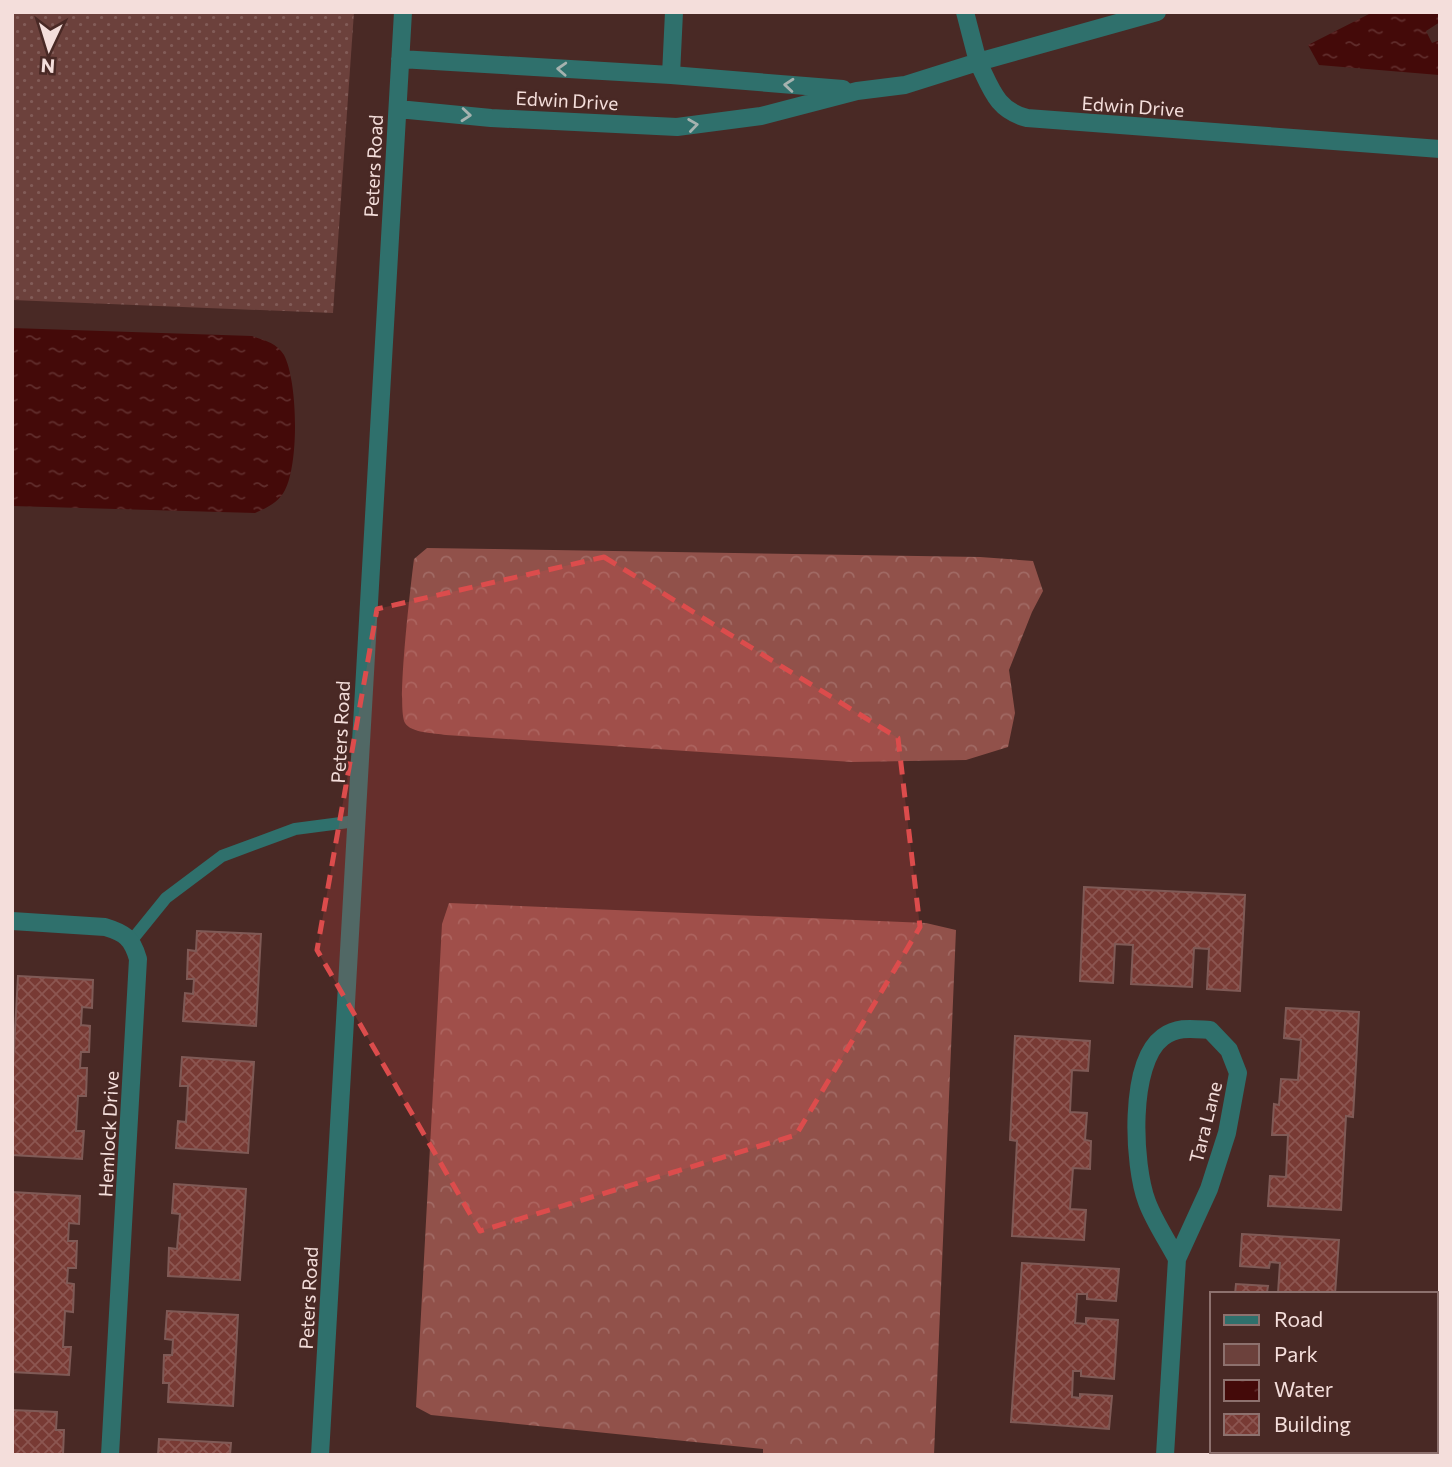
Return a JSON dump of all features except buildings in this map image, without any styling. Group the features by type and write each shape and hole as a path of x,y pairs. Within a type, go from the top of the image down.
{"street":[{"name":"Peters Road","path":"320,1455 403,12"},
{"path":"671,75 674,12"},
{"path":"965,12 978,62 1157,12"},
{"name":"Edwin Drive","path":"400,59 671,75 857,91"},
{"name":"Edwin Drive","path":"398,109 491,118 677,127 761,116 857,91 905,85 978,62 1000,104 1014,115 1027,118 1440,149"},
{"path":"12,921 105,927 132,940"},
{"name":"Hemlock Drive","path":"110,1455 139,969 132,940"},
{"name":"Tara Lane","path":"1165,1455 1177,1259 1209,1189 1227,1133 1238,1073 1229,1049 1210,1030 1183,1028 1162,1037 1140,1075 1135,1148 1146,1201 1177,1259"}],"lane":[{"path":"132,940 166,898 222,856 295,828 356,821"}],"highlighted area":[{"path":"604,557 898,738 920,927 796,1135 480,1231 317,950 377,609"}],"green space":[{"path":"12,12 354,12 333,313 12,300"},
{"path":"427,548 980,557 1033,561 1043,591 1009,670 1015,713 1008,747 966,760 852,762 446,735 412,729 405,723 403,713 405,645 414,559"},
{"path":"449,903 926,923 956,930 934,1455 763,1455 763,1449 431,1415 416,1407 442,924"}],"water":[{"path":"1373,12 1439,12 1440,22 1426,31 1432,43 1440,40 1439,75 1319,65 1308,45"},
{"path":"12,328 252,336 274,345 284,355 289,367 294,403 295,443 290,478 285,490 272,504 255,513 12,506"}]}
